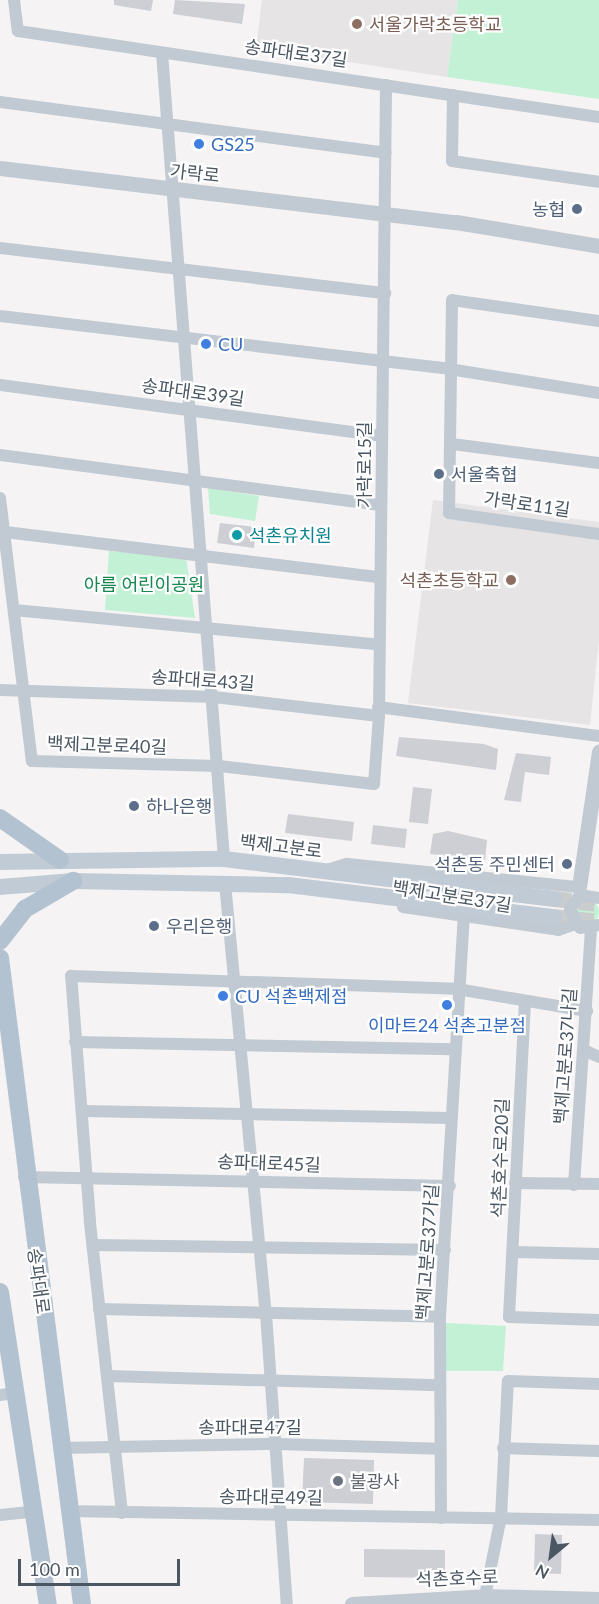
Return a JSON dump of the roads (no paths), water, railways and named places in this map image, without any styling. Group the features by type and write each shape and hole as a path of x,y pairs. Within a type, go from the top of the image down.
{"main road":[{"path":"0,818 60,860"},
{"name":"백제고분로","path":"0,862 224,859 555,899"},
{"name":"백제고분로","path":"0,887 74,881 225,883 324,889 554,917"},
{"path":"0,941 25,909 74,881"},
{"name":"송파대로","path":"0,958 24,1177 82,1604"},
{"path":"0,1292 6,1394 36,1510 48,1604"}],"street":[{"name":"송파대로37길","path":"14,0 18,31 599,117"},
{"path":"162,52 175,267 192,410 195,481 214,697 224,859"},
{"path":"386,85 386,214"},
{"path":"453,95 452,161 599,182"},
{"path":"0,102 387,153"},
{"name":"가락로","path":"0,168 386,214 599,246"},
{"name":"가락로15길","path":"378,711 378,505 382,436 386,214"},
{"path":"0,248 384,293"},
{"path":"599,321 452,300 450,369 452,444 599,464"},
{"path":"0,316 382,364 450,369 599,393"},
{"name":"송파대로39길","path":"0,385 382,436"},
{"name":"가락로11길","path":"452,444 449,513 599,534"},
{"path":"0,454 378,505"},
{"path":"0,498 24,688"},
{"path":"5,532 202,552 377,576"},
{"path":"14,610 207,624 377,644"},
{"name":"송파대로43길","path":"0,690 24,688 214,697 378,711 599,736"},
{"name":"백제고분로40길","path":"24,688 32,761 219,766 374,784 378,711"},
{"path":"595,927 575,924 570,909 579,891 595,814 599,751"},
{"name":"백제고분로37길","path":"325,870 347,864 579,891 599,898"},
{"path":"225,883 237,980 272,1382 287,1604"},
{"name":"백제고분로37길","path":"324,889 343,898 558,930 575,924"},
{"name":"백제고분로37가길","path":"441,1518 440,1317 450,1186 453,1050 464,916"},
{"name":"백제고분로37나길","path":"574,1185 595,927"},
{"path":"122,1513 86,1175 71,976 457,989 587,1011"},
{"name":"석촌호수로20길","path":"525,1001 509,1317 599,1320"},
{"path":"75,1042 453,1050"},
{"path":"586,1051 599,1057"},
{"path":"83,1112 451,1118"},
{"name":"송파대로45길","path":"24,1177 86,1175 450,1186"},
{"path":"515,1183 599,1184"},
{"path":"93,1245 445,1250"},
{"path":"514,1252 599,1254"},
{"path":"99,1309 440,1317"},
{"path":"107,1376 439,1385"},
{"path":"485,1596 501,1517 508,1381 599,1384"},
{"name":"송파대로47길","path":"60,1449 113,1444 276,1444 440,1449"},
{"path":"503,1448 599,1451"},
{"path":"0,1515 36,1510"},
{"name":"송파대로49길","path":"68,1511 599,1520"},
{"name":"석촌호수로","path":"352,1604 485,1596 599,1599"}],"tunnel":[{"path":"555,899 599,904"},
{"path":"554,917 599,922"}],"place":[{"name":"서울가락초등학교","path":"357,24"},
{"name":"GS25","path":"199,144"},
{"name":"농협","path":"577,209"},
{"name":"CU","path":"206,344"},
{"name":"서울축협","path":"439,474"},
{"name":"석촌유치원","path":"237,535"},
{"name":"석촌초등학교","path":"511,580"},
{"name":"하나은행","path":"134,806"},
{"name":"석촌동 주민센터","path":"567,864"},
{"name":"우리은행","path":"154,926"},
{"name":"CU 석촌백제점","path":"223,996"},
{"name":"이마트24 석촌고분점","path":"447,1005"},
{"name":"불광사","path":"338,1481"}],"park label":[{"name":"아름 어린이공원","path":"144,584"}]}
